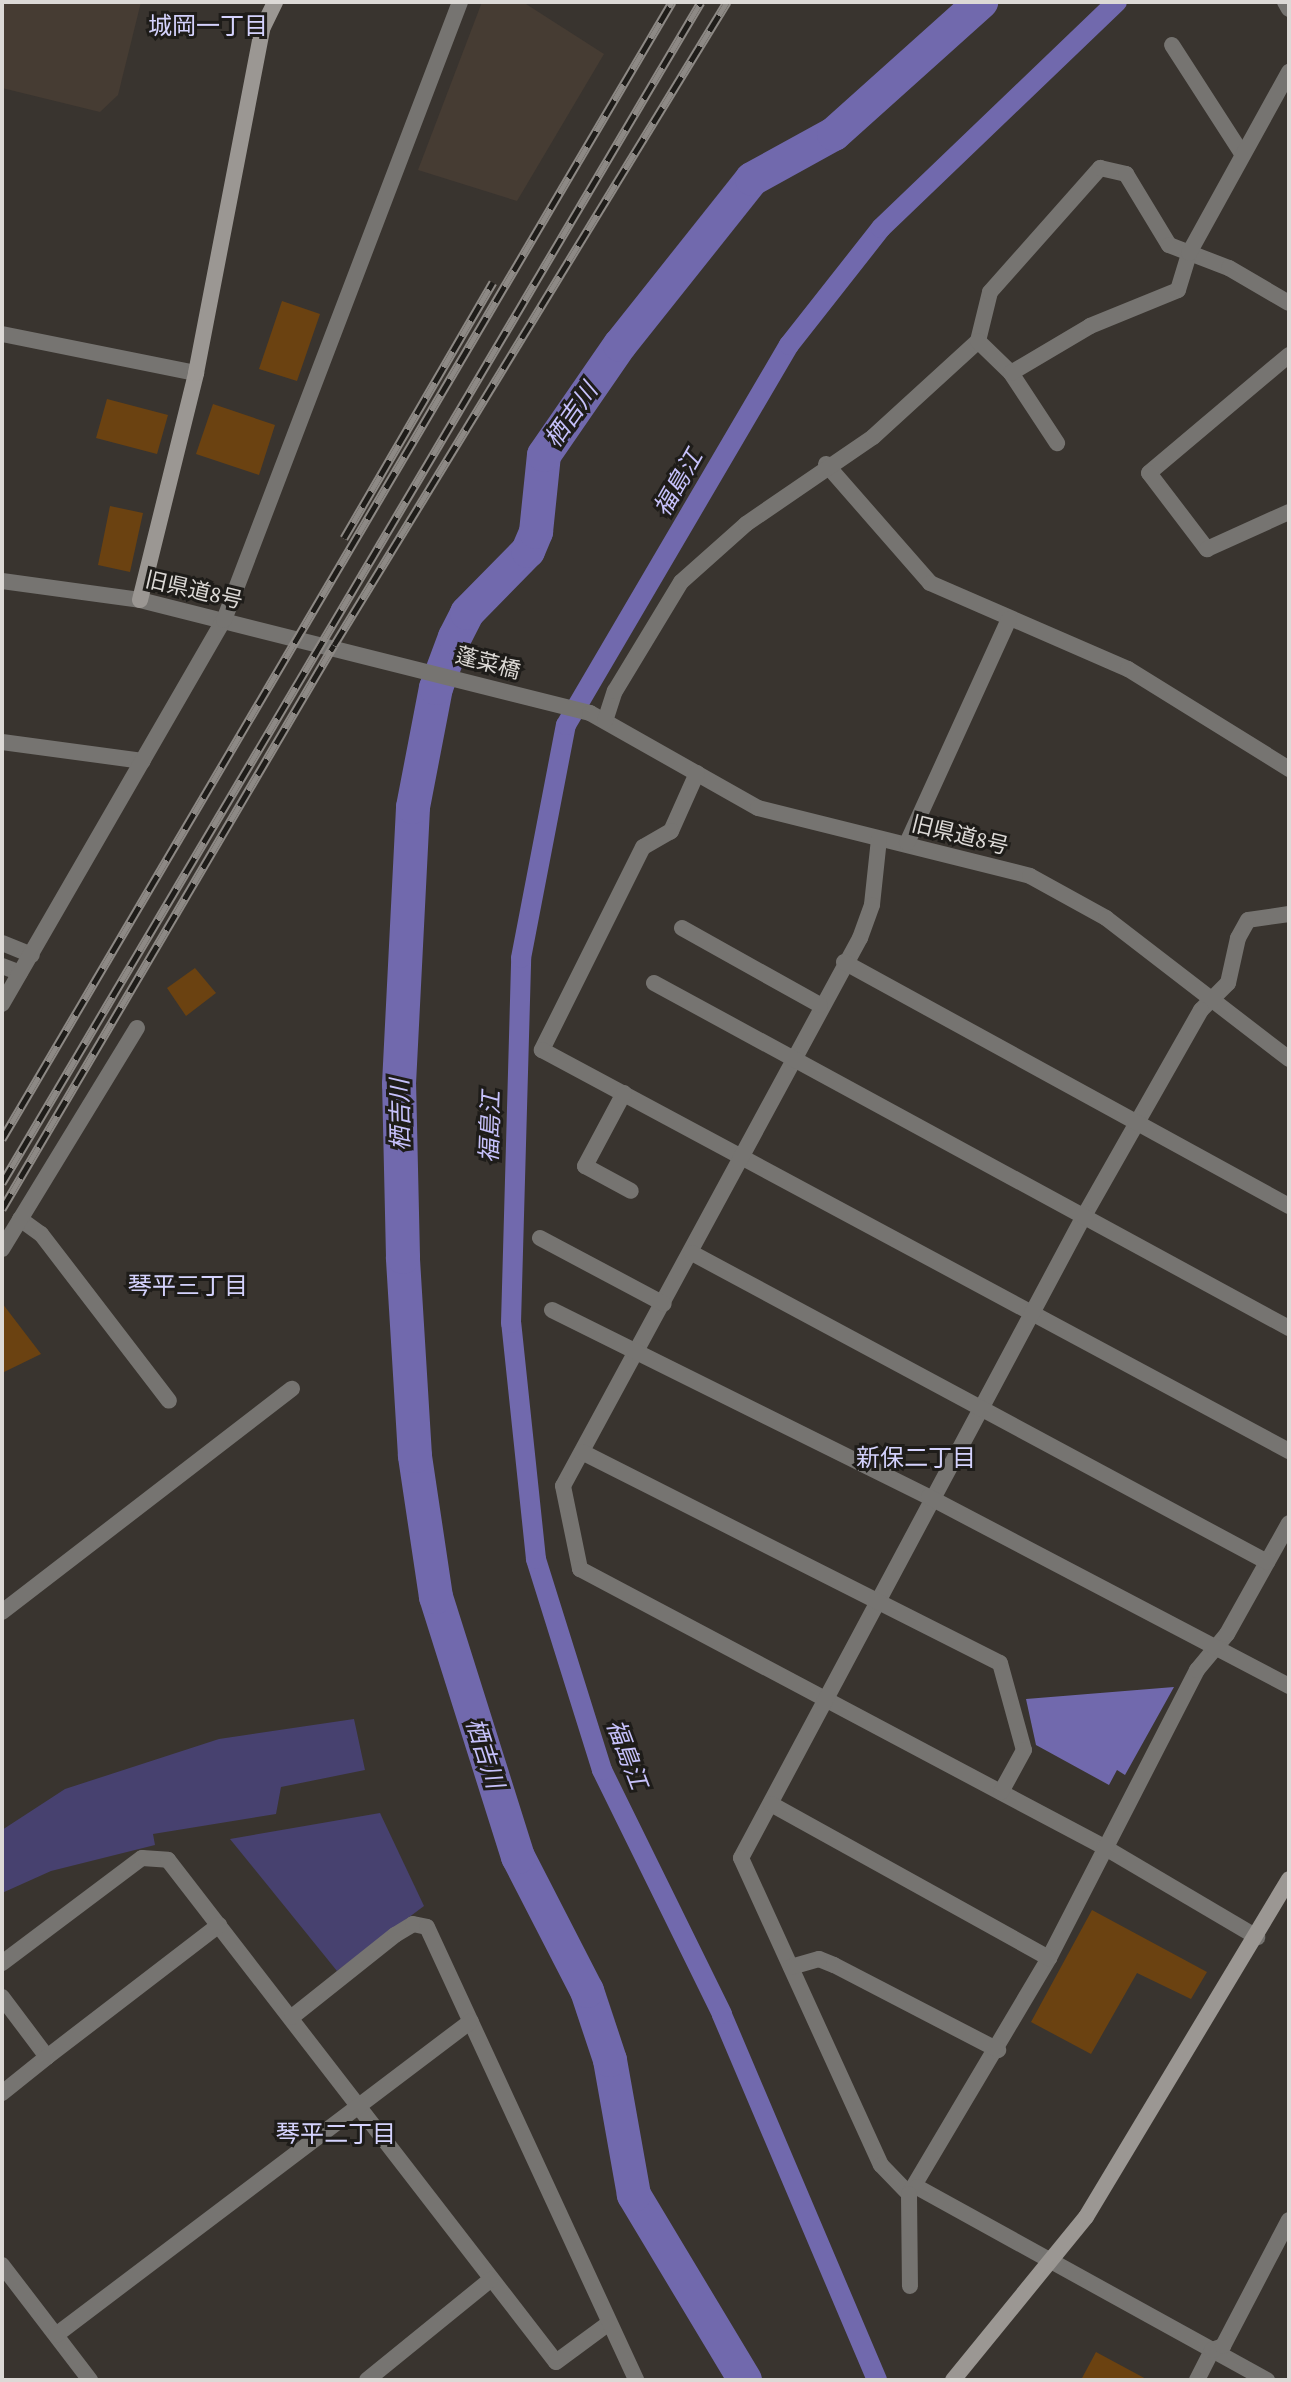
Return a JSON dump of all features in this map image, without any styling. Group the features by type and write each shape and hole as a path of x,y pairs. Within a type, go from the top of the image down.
{"street":[{"path":"140,600 196,373 262,29 275,2"},
{"path":"2,1004 224,620 460,2"},
{"path":"1285,2 1289,9"},
{"path":"1172,45 1241,152"},
{"path":"1011,373 1090,326 1178,290 1189,253 1241,152 1289,72"},
{"path":"598,717 681,582 826,464 873,437 978,341 990,292 1100,168 1126,174 1169,245 1229,268 1289,303"},
{"path":"2,334 196,373"},
{"path":"978,341 1011,373 1057,443"},
{"path":"1289,355 1149,473 1207,549 1289,512"},
{"path":"826,464 930,583 1128,669 1289,769"},
{"name":"旧県道8号","path":"2,581 140,600 374,656"},
{"path":"907,843 1009,619"},
{"name":"蓬菜橋","path":"374,656 598,717"},
{"name":"旧県道8号","path":"598,717 758,808 879,839 978,858 1062,891 1211,998 1289,1059"},
{"path":"2,742 143,761"},
{"path":"697,773 671,831 643,847 542,1050 744,1160 1034,1310 1289,1451"},
{"path":"879,839 872,905 744,1160 563,1486 580,1569 1104,1847 1257,1937"},
{"path":"1267,2380 913,2190 881,2165 741,1858 929,1497 1136,1122 1211,998 1228,983 1238,938 1248,920 1289,914"},
{"path":"682,928 820,1005"},
{"path":"2,943 32,955"},
{"path":"844,962 1289,1206"},
{"path":"2,966 20,973"},
{"path":"654,983 1085,1214 1289,1328"},
{"path":"2,1249 137,1028"},
{"path":"624,1093 585,1166 631,1191"},
{"path":"20,1219 41,1234 169,1401"},
{"path":"540,1238 664,1304"},
{"path":"692,1253 982,1405 1267,1562"},
{"path":"552,1310 638,1352 754,1416 929,1497 1213,1650 1289,1686"},
{"path":"2,1612 292,1389"},
{"path":"582,1452 1006,1668 1024,1750 1001,1792"},
{"path":"910,2286 913,2190 998,2050 1049,1958 1104,1847 1213,1650 1289,1523"},
{"path":"771,1804 1049,1958"},
{"path":"2,1963 142,1858 168,1860 556,2362 609,2323"},
{"path":"953,2380 1052,2262 1135,2143 1289,1879"},
{"path":"292,2017 395,1935 420,1924 471,2021 636,2380"},
{"path":"2,2093 219,1925"},
{"path":"791,1967 819,1959 834,1965 998,2050"},
{"path":"2,1997 47,2057"},
{"path":"56,2335 471,2021"},
{"path":"1197,2380 1212,2350 1223,2346 1289,2220"},
{"path":"2,2265 90,2380"},
{"path":"367,2380 490,2280"}],"shaded area":[{"path":"2,2 141,2 118,95 100,112 2,88"},
{"path":"482,2 526,4 604,54 517,201 418,170"},
{"path":"1174,1687 1125,1775 1117,1770 1109,1785 1036,1745 1026,1699"},
{"path":"354,1719 365,1770 281,1787 276,1814 153,1834 155,1845 51,1871 2,1893 2,1830 65,1789 219,1739"},
{"path":"380,1813 424,1906 337,1971 230,1839"}],"building":[{"path":"282,301 320,314 297,381 259,369"},
{"path":"107,399 168,415 157,454 96,438"},
{"path":"213,404 275,425 259,475 196,454"},
{"path":"110,506 143,513 130,572 98,565"},
{"path":"195,968 216,993 186,1016 167,988"},
{"path":"2,1303 41,1354 2,1373"},
{"path":"1092,1910 1207,1972 1191,1999 1137,1973 1091,2054 1031,2022"},
{"path":"1096,2352 1148,2380 1081,2380"}],"waterway":[{"name":"栖吉川","path":"745,2380 634,2195 610,2060 587,1991 518,1857 436,1597 415,1456 403,1257 399,1084 413,807 436,688 455,637 467,613 528,551 536,532 544,455 620,345 752,179 834,134 981,2"},
{"name":"福島江","path":"877,2380 722,2014 602,1770 536,1559 511,1323 521,958 566,725 789,345 881,228 1117,2"}],"railway":[{"path":"2,1139 672,2"},
{"path":"2,1183 701,2"},
{"path":"2,1209 334,645 727,2"},
{"path":"344,538 493,282"}],"district":[{"name":"城岡一丁目","path":"208,26"},
{"name":"琴平三丁目","path":"188,1286"},
{"name":"新保二丁目","path":"916,1458"},
{"name":"琴平二丁目","path":"336,2134"}]}
